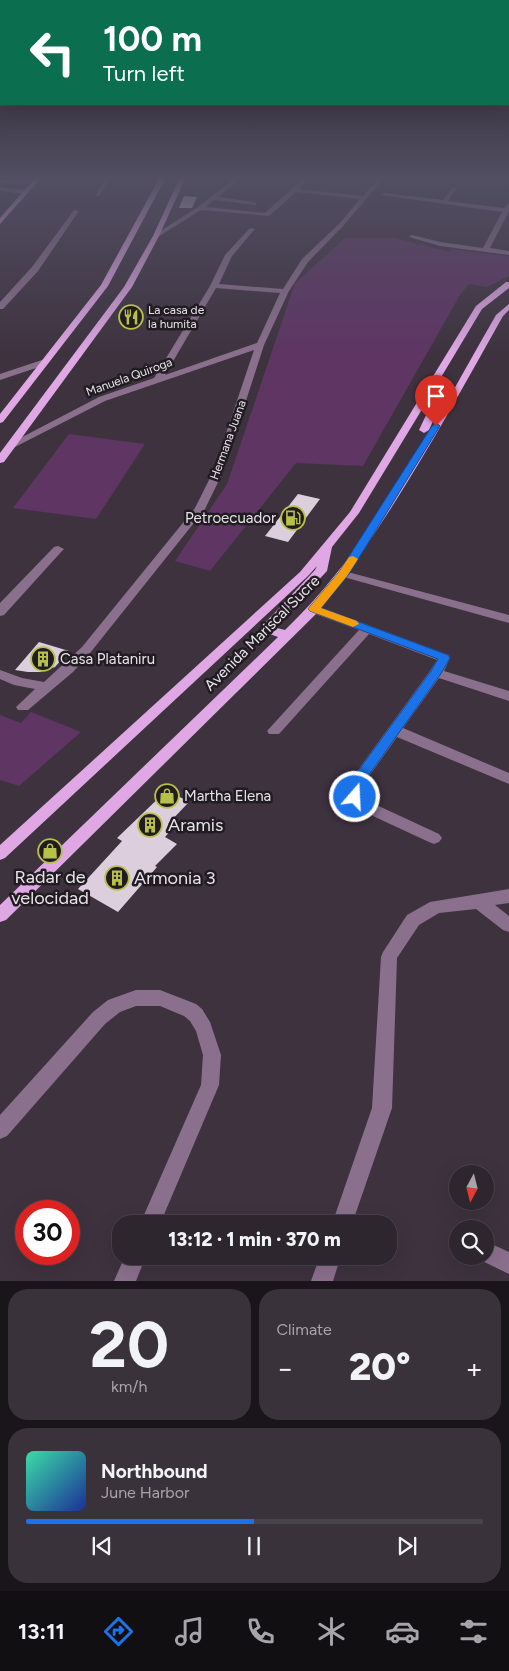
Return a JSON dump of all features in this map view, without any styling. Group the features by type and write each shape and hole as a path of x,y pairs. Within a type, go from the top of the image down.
{"main road":[{"path":"0,420 104,286 132,237"},
{"path":"0,460 128,287 156,237"},
{"name":"Avenida Mariscal Sucre","path":"0,854 304,574 354,512 479,308 509,284"},
{"name":"Avenida Mariscal Sucre","path":"0,915 314,609 344,574 418,458 500,315 509,306"},
{"path":"417,409 431,408 434,412 417,442 418,458"},
{"path":"288,634 271,630 270,624 321,571 328,544"}],"street":[{"path":"0,307 35,269 58,237"},
{"path":"157,380 214,286 229,255 245,237"},
{"name":"Hermana Juana","path":"23,707 68,669 86,650 200,509 218,472 260,345 285,291 305,261 328,237"},
{"path":"412,237 440,244 509,253"},
{"path":"486,249 492,237"},
{"path":"214,286 285,291"},
{"name":"Manuela Quiroga","path":"12,444 102,399 260,345"},
{"path":"0,377 45,362"},
{"path":"0,377 21,380 27,385"},
{"path":"0,612 58,549"},
{"path":"344,574 509,619"},
{"path":"314,609 444,658 436,673 355,785 355,797 365,806 434,838"},
{"path":"274,731 367,629"},
{"path":"436,673 509,696"},
{"path":"0,674 19,682 46,687"},
{"path":"394,730 509,779"},
{"path":"345,1215 382,1108 389,957 413,920 436,908 509,896"},
{"path":"479,902 509,925"},
{"path":"0,1129 99,1018 114,1006 136,998 160,998 190,1010 204,1028 212,1055 210,1085 154,1215"},
{"path":"494,1256 509,1263"},
{"path":"125,1281 132,1265"},
{"path":"322,1281 328,1265"}],"shaded area":[{"path":"345,238 395,238 451,252 451,249 509,256 509,276 487,287 469,284 460,295 363,466 296,463 210,571 175,561 227,484 295,283"},
{"path":"69,434 145,444 96,519 13,508"},
{"path":"31,712 81,732 19,786 0,780 0,715 21,723"}],"building":[{"name":"Petroecuador","path":"298,494 320,499 288,542 265,536"},
{"name":"Casa Plataniru","path":"39,642 69,651 55,667 40,672 15,670"},
{"path":"167,790 189,802 168,824 174,827 165,837 177,844 155,866 157,867 118,912 78,889 122,841 117,838"}],"slow traffic":[{"path":"353,559 344,574 314,609 353,624"}],"place":[{"name":"La casa de la humita","path":"131,317"},
{"name":"Petroecuador","path":"293,518"},
{"name":"Casa Plataniru","path":"43,659"},
{"name":"Martha Elena","path":"167,796"},
{"name":"Aramis","path":"150,825"},
{"name":"Radar de velocidad","path":"50,851"},
{"name":"Armonia 3","path":"117,878"}],"route":[{"path":"355,797 355,785 436,673 444,658 314,609 344,574 418,458 436,426"}]}
